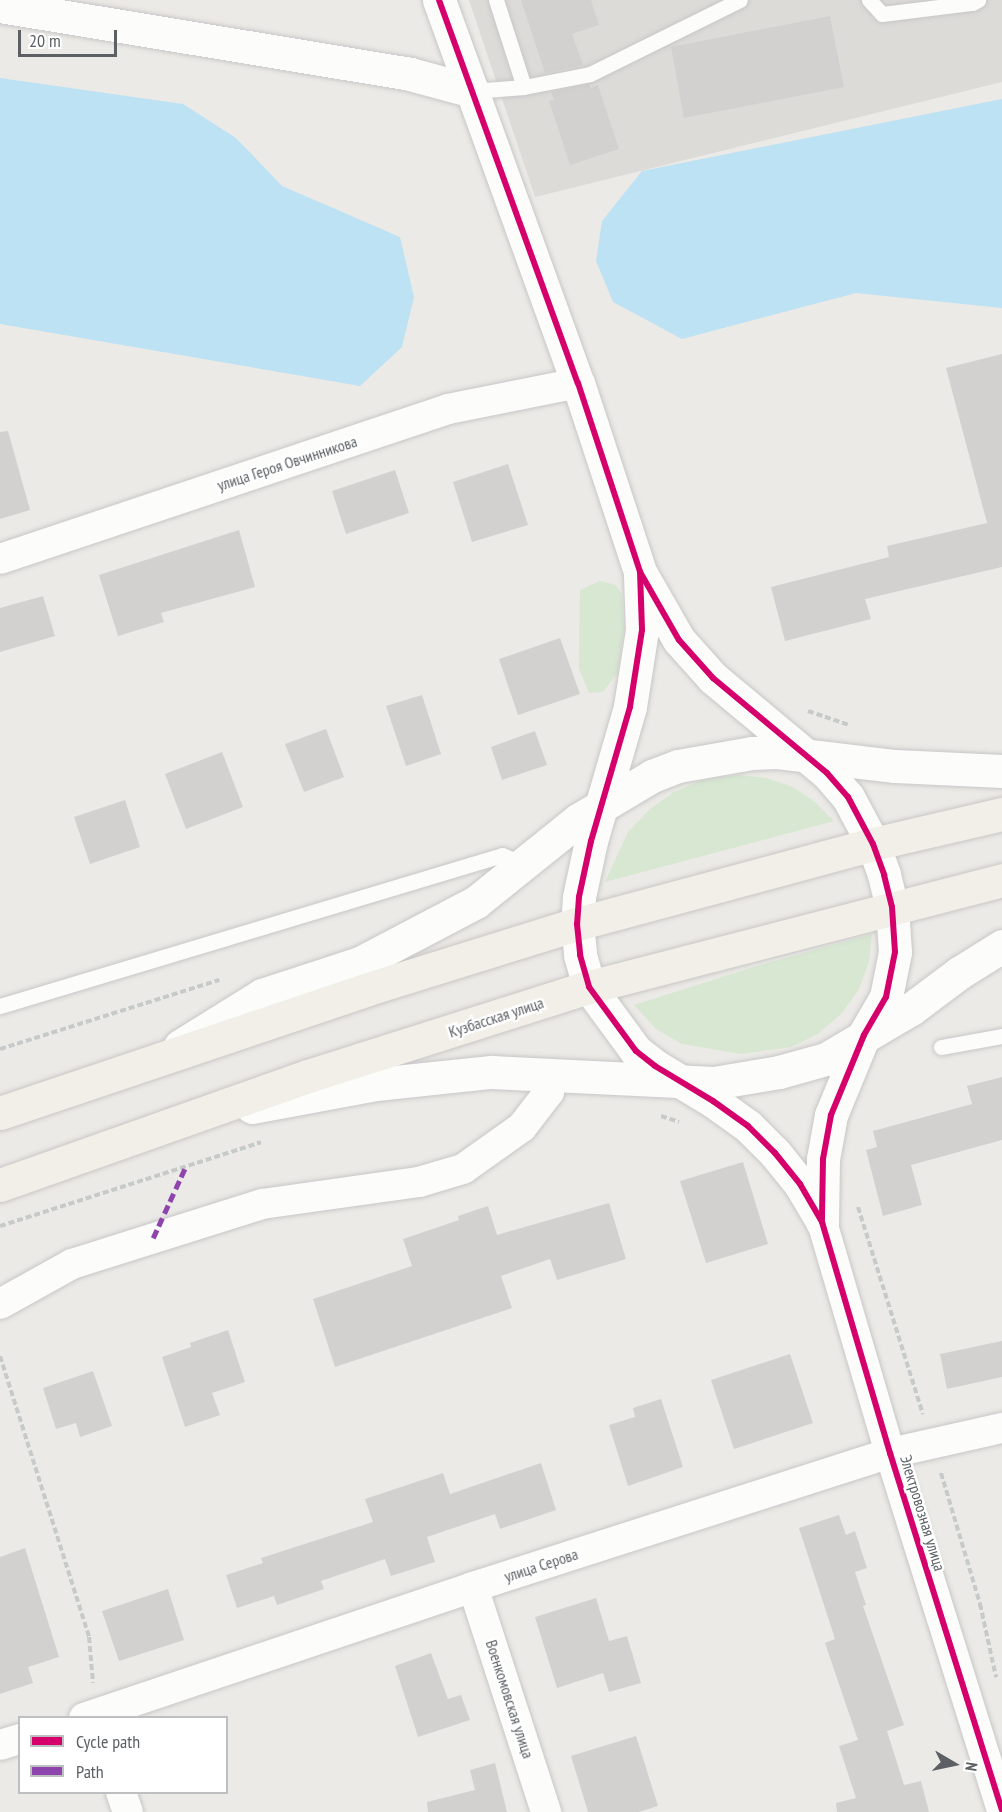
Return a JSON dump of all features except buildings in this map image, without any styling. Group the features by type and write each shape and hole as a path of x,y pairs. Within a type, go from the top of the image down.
{"main road":[{"path":"0,1113 368,989 577,924 873,844 1002,814"},
{"name":"Кузбасская улица","path":"0,1185 308,1076 589,987 1002,880"}],"street":[{"path":"439,0 578,383 640,572 680,640 712,678 801,754 827,773 848,797 873,844 892,908 895,952 886,997 864,1035 831,1115 823,1159 822,1222"},
{"path":"0,6 410,74 473,91"},
{"name":"улица Героя Овчинникова","path":"0,559 448,409 578,383"},
{"path":"640,572 642,630 630,707 585,868 577,924 580,956 589,987 636,1051 678,1082 713,1101 755,1133 800,1184 822,1222"},
{"path":"159,1059 262,995 360,963 476,902 521,863 604,804 652,776 678,766 752,753 801,754 895,766 1002,771"},
{"path":"174,1124 376,1084 491,1072 714,1083 779,1072 826,1059 911,1009 959,973 1002,946"},
{"path":"0,1304 72,1264 262,1204 419,1182 464,1169 522,1127 549,1092 551,1074"},
{"name":"Электровозная улица","path":"822,1222 890,1453 1001,1806"},
{"name":"улица Серова","path":"92,1716 474,1587 890,1453 1002,1428"},
{"name":"Военкомовская улица","path":"474,1587 546,1812"},
{"path":"0,1745 18,1740"},
{"path":"122,1794 128,1812"}],"lane":[{"path":"496,0 524,87"},
{"path":"473,91 524,87 590,74 740,0"},
{"path":"869,0 882,14 972,3 978,0"},
{"path":"0,1006 502,855 521,863"},
{"path":"941,1047 1002,1036"}],"path":[{"path":"803,709 857,727"},
{"path":"656,1114 690,1125"},
{"path":"0,1226 265,1140"},
{"path":"0,1356 89,1637 92,1716"}],"shaded area":[{"path":"469,0 1002,0 1002,82 535,197"}],"green space":[{"path":"600,581 616,585 622,595 624,628 618,672 603,692 589,693 579,669 580,590"},
{"path":"739,775 766,778 793,787 815,802 834,821 605,882 628,832 650,809 674,792 702,780"},
{"path":"872,934 869,962 859,989 842,1013 818,1034 791,1047 741,1054 682,1044 656,1029 634,1005 760,965"}],"water":[{"path":"0,78 183,104 236,138 282,186 400,237 414,297 402,347 360,386 0,324"},
{"path":"1002,99 1002,308 856,293 682,339 613,302 596,261 602,221 642,171"}],"marked path":[{"path":"153,1238 186,1166"}],"cycle path":[{"path":"439,0 578,383 640,572 679,640 713,678 827,773 848,797 873,844 884,875 892,907 895,952 886,997 864,1035 831,1115 823,1159 822,1219"},
{"path":"640,572 642,630 630,707 591,841 579,897 577,924 580,955 589,987 636,1051 655,1066 713,1101 748,1126 775,1153 800,1184 822,1222 890,1453 1002,1810"}]}
